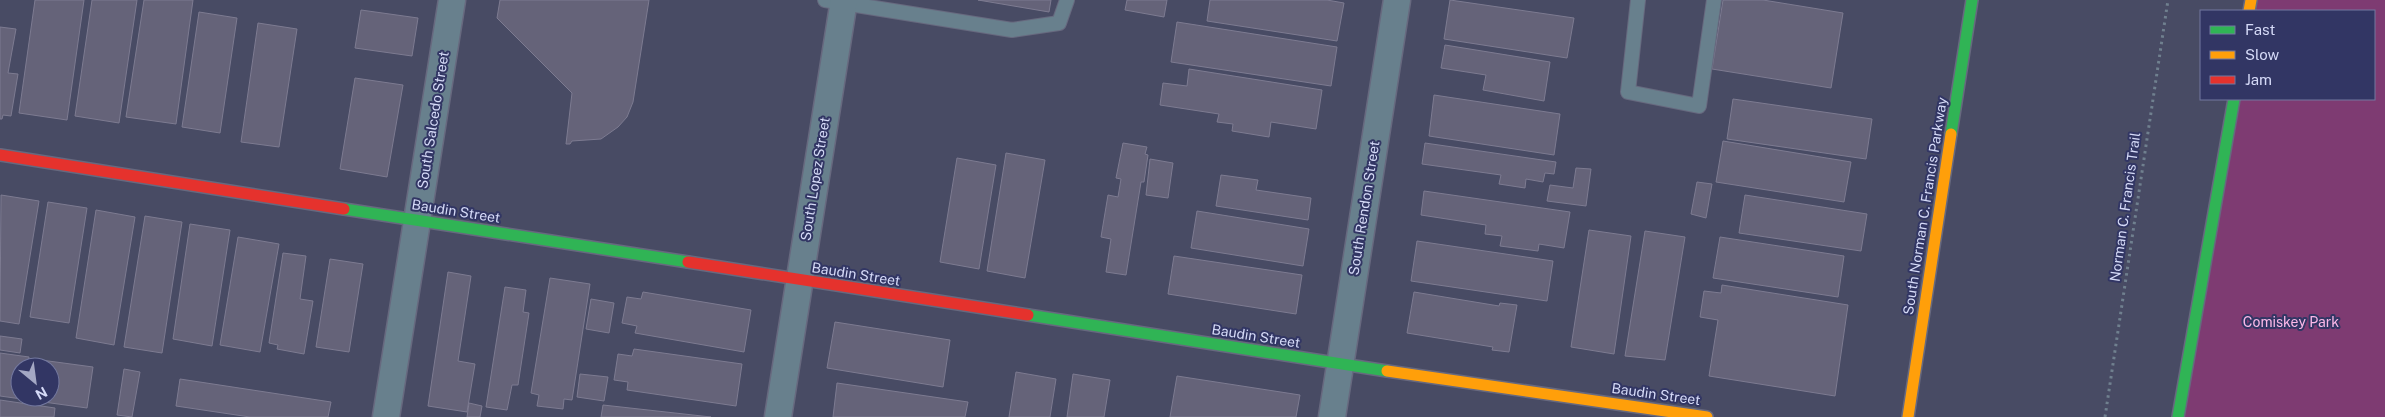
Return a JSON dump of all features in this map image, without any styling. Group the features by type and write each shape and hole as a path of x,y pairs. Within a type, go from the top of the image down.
{"street":[{"name":"South Salcedo Street","path":"386,417 452,0"},
{"name":"South Rendon Street","path":"1332,417 1397,0"},
{"name":"South Norman C. Francis Parkway","path":"1908,417 1972,0"},
{"name":"South Lopez Street","path":"778,417 799,280 837,2"},
{"path":"2178,417 2234,100"},
{"name":"Baudin Street","path":"0,155 1340,364 1708,417"}],"lane":[{"path":"837,2 892,9 1012,30 1059,23 1067,0"},
{"path":"1638,0 1628,92 1699,106 1714,0"}],"path":[{"name":"Norman C. Francis Trail","path":"2106,417 2168,0"}],"green space":[{"name":"Comiskey Park","path":"2251,0 2385,0 2385,417 2178,417 2234,100 2375,100 2375,10 2249,10"}],"building":[{"path":"35,0 84,0 67,120 19,113"},
{"path":"92,0 137,0 119,123 75,116"},
{"path":"144,0 193,0 176,124 126,117"},
{"path":"500,0 649,0 633,102 627,117 618,127 601,139 572,141 570,144 566,144 572,93 497,18"},
{"path":"978,0 1051,0 1049,12"},
{"path":"1127,0 1167,0 1164,17 1125,10"},
{"path":"1210,0 1327,0 1344,3 1337,41 1207,21"},
{"path":"1450,0 1574,18 1567,58 1444,39"},
{"path":"1723,0 1763,0 1843,13 1831,88 1712,69"},
{"path":"361,10 418,18 412,56 355,48"},
{"path":"199,12 237,18 220,133 182,127"},
{"path":"1177,22 1337,47 1331,86 1171,62"},
{"path":"258,23 297,29 279,147 241,142"},
{"path":"0,27 16,29 8,73 18,74 11,116 3,115 2,119 0,119"},
{"path":"1445,45 1550,62 1544,101 1483,90 1486,75 1441,68"},
{"path":"1189,69 1322,90 1316,129 1271,122 1269,137 1232,131 1233,124 1217,122 1219,114 1160,105 1163,83 1187,86"},
{"path":"355,78 403,85 387,177 340,169"},
{"path":"1434,95 1560,114 1554,155 1429,136"},
{"path":"1733,99 1872,119 1866,159 1727,139"},
{"path":"1723,141 1851,162 1844,202 1716,182"},
{"path":"1123,143 1147,147 1145,154 1148,155 1144,182 1141,182 1126,275 1106,272 1111,239 1101,237 1108,195 1118,197 1121,179 1116,178"},
{"path":"1425,143 1556,162 1554,174 1545,173 1543,182 1526,179 1525,188 1499,184 1501,175 1422,164"},
{"path":"1006,153 1045,160 1025,278 987,271"},
{"path":"957,158 996,165 979,269 940,262"},
{"path":"1150,159 1173,163 1168,198 1146,195"},
{"path":"1576,168 1591,169 1586,206 1547,201 1550,185 1573,188"},
{"path":"1221,175 1258,180 1256,190 1311,198 1308,220 1216,206"},
{"path":"1697,182 1712,184 1706,218 1691,214"},
{"path":"1424,191 1570,212 1564,248 1539,244 1538,251 1500,246 1502,236 1485,234 1486,225 1421,215"},
{"path":"1,195 39,201 19,324 0,321"},
{"path":"1745,195 1867,214 1861,251 1739,233"},
{"path":"48,202 87,208 69,323 30,317"},
{"path":"96,210 135,217 114,345 76,338"},
{"path":"1197,211 1309,229 1303,266 1191,248"},
{"path":"145,216 182,222 162,353 124,347"},
{"path":"190,224 230,230 212,346 173,339"},
{"path":"1589,230 1631,236 1614,354 1571,347"},
{"path":"1645,231 1685,237 1665,360 1625,356"},
{"path":"238,237 279,244 260,352 220,345"},
{"path":"1720,237 1844,256 1838,297 1713,278"},
{"path":"1417,241 1553,261 1547,301 1411,281"},
{"path":"283,253 306,256 300,299 313,301 304,354 277,349 278,345 269,343"},
{"path":"1174,256 1302,275 1296,314 1168,294"},
{"path":"330,259 363,264 349,352 316,347"},
{"path":"448,272 471,276 458,361 475,364 467,412 428,406"},
{"path":"550,278 590,284 572,400 564,399 563,409 537,406 539,395 531,393"},
{"path":"1722,285 1848,305 1835,396 1709,376 1718,320 1700,317 1704,291 1721,293"},
{"path":"505,287 526,290 523,312 529,313 518,385 512,385 507,410 486,407"},
{"path":"643,292 751,310 744,352 635,333 637,326 622,323 627,297 641,299"},
{"path":"1414,292 1499,306 1500,303 1517,305 1509,352 1492,350 1493,347 1407,333"},
{"path":"591,299 614,303 609,333 586,329"},
{"path":"835,322 950,340 943,387 827,368"},
{"path":"0,336 22,339 20,353 0,350"},
{"path":"634,349 742,364 736,406 627,390 628,382 614,380 618,354 632,356"},
{"path":"0,353 29,357 10,357 10,397 0,396"},
{"path":"60,363 93,367 87,408 60,404"},
{"path":"124,369 140,372 132,417 117,415"},
{"path":"1016,372 1056,379 1050,417 1009,417"},
{"path":"580,374 608,377 604,401 577,397"},
{"path":"1073,374 1110,380 1104,417 1067,417"},
{"path":"1177,376 1300,395 1296,417 1170,417"},
{"path":"180,379 331,402 328,417 250,417 176,406"},
{"path":"837,383 968,402 965,417 833,417"},
{"path":"0,400 10,401 10,407 55,408 54,417 0,417"},
{"path":"469,403 482,406 480,417 467,417"},
{"path":"603,405 711,417 601,417"}],"traffic: fast":[{"path":"1951,134 1972,0"},
{"path":"2178,417 2234,100"},
{"path":"344,209 688,262"},
{"path":"1028,315 1387,371"}],"traffic: slow":[{"path":"2249,10 2251,0"},
{"path":"1908,417 1951,134"},
{"path":"1387,371 1707,417"}],"traffic: jam":[{"path":"0,155 344,209"},
{"path":"688,262 1028,315"}]}
